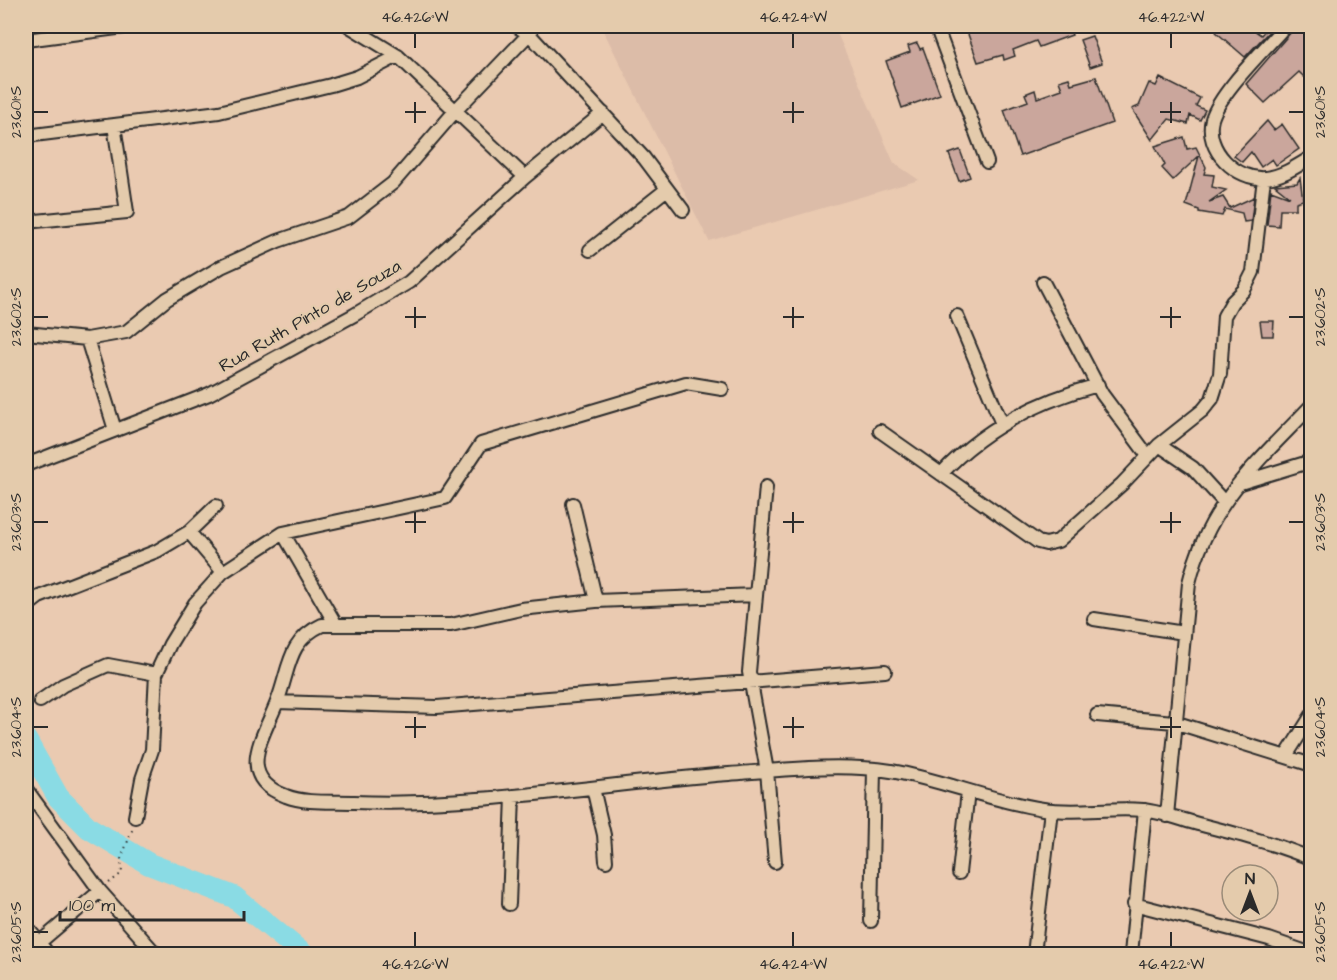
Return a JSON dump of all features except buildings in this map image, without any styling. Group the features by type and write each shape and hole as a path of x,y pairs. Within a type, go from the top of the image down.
{"street":[{"path":"26,40 132,26"},
{"path":"349,26 398,56 525,177"},
{"path":"516,26 529,34 644,158 683,210"},
{"path":"936,26 987,162"},
{"path":"1285,26 1226,95 1212,118 1210,132 1212,144 1228,164 1238,171 1264,178 1282,174 1311,157"},
{"path":"26,333 87,339 126,332 167,299 221,267 278,241 349,218 393,183 457,110 529,34"},
{"path":"26,136 219,112 357,77 398,56"},
{"name":"Rua Ruth Pinto de Souza","path":"26,465 209,394 354,315 409,282 525,177 603,113"},
{"path":"26,222 127,212 114,125"},
{"path":"880,431 1038,542 1052,544 1080,522 1159,445 1203,410 1216,390 1224,316 1232,302 1245,290 1253,272 1264,178"},
{"path":"590,250 667,189"},
{"path":"1043,282 1098,385 1148,456"},
{"path":"957,316 1002,424"},
{"path":"87,339 115,430"},
{"path":"135,817 142,780 152,750 156,674 195,603 223,572 283,533 445,498 481,444 686,383 722,389"},
{"path":"941,474 965,448 1002,424 1064,394 1098,385"},
{"path":"1167,816 1174,722 1189,583 1197,552 1224,502 1311,405"},
{"path":"1159,445 1192,468 1224,502"},
{"path":"1239,483 1311,461"},
{"path":"766,487 749,672 767,771 775,862"},
{"path":"573,504 596,601"},
{"path":"26,607 39,597 157,551 189,532 216,506"},
{"path":"189,532 223,572"},
{"path":"283,533 336,625"},
{"path":"756,596 596,601 521,609 451,625 322,625 297,642 278,702 256,750 262,780 283,795 296,800 392,804 513,796 767,771 874,770 915,776 1022,806 1051,810 1145,810 1275,844 1311,859"},
{"path":"1094,619 1184,633"},
{"path":"40,701 63,685 108,665 156,674"},
{"path":"278,702 437,707 885,671"},
{"path":"1097,714 1174,722 1311,765"},
{"path":"1286,756 1311,715"},
{"path":"871,921 874,770"},
{"path":"593,788 604,835 606,861"},
{"path":"26,789 100,891 156,954"},
{"path":"959,873 968,791"},
{"path":"509,904 513,796"},
{"path":"1034,954 1051,810"},
{"path":"1131,954 1134,904 1145,810"},
{"path":"26,954 100,891"},
{"path":"1134,904 1269,939 1311,954"},
{"path":"26,926 48,954"}],"path":[{"path":"100,891 122,873 121,859 130,840"}],"shaded area":[{"path":"601,26 834,26 894,163 919,180 709,241"}],"waterway":[{"path":"26,740 58,797 89,828 149,864 234,897 303,954"}]}
